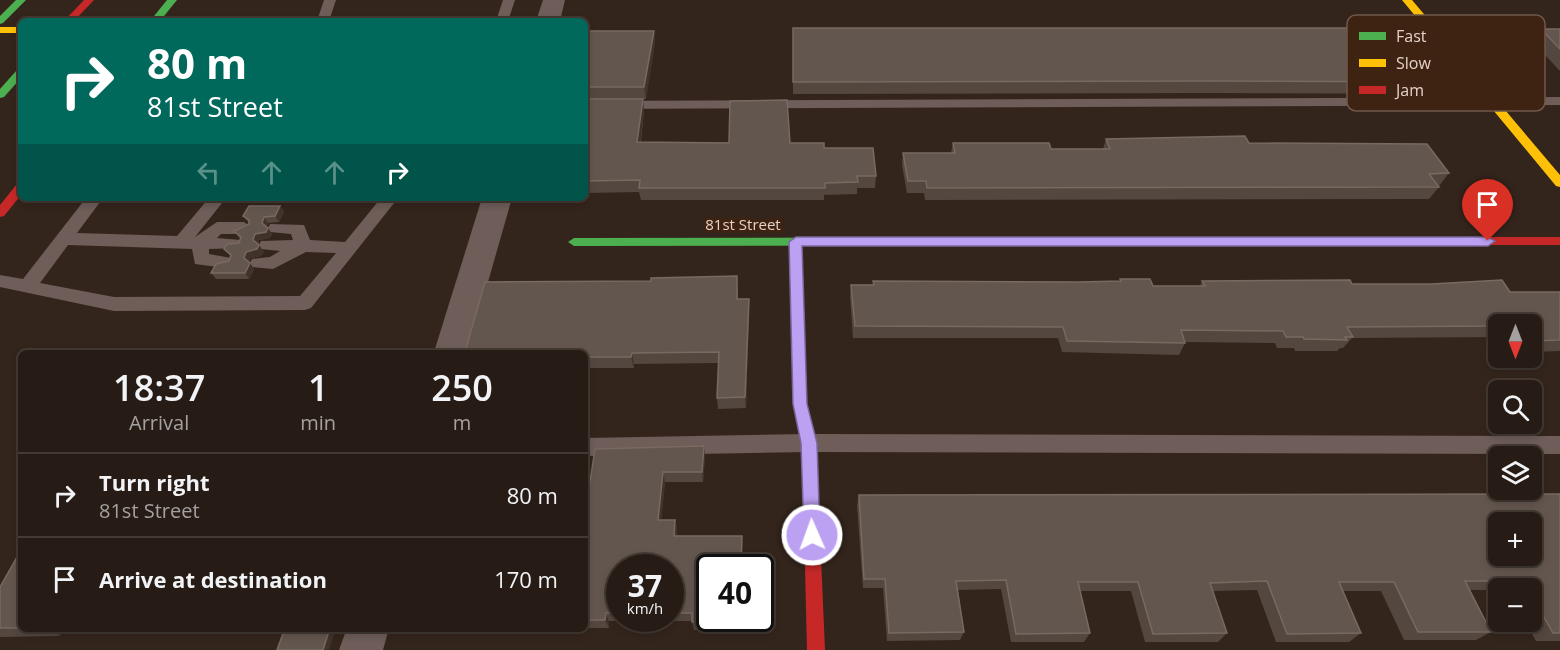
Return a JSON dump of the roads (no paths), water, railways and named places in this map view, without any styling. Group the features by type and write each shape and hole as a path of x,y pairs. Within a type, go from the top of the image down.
{"main road":[{"path":"0,21 21,0"},
{"path":"72,18 89,0"},
{"path":"157,18 172,0"},
{"path":"1407,0 1420,15"},
{"path":"0,30 18,30"},
{"path":"0,95 18,75"},
{"path":"1500,111 1560,183"},
{"path":"0,213 18,191"},
{"name":"81st Street","path":"574,242 1560,241"},
{"path":"796,242 800,404 809,443 816,650"}],"street":[{"path":"550,18 554,0"},
{"path":"452,350 496,201"},
{"path":"361,650 367,632"}],"lane":[{"path":"324,18 330,0"},
{"path":"503,18 509,0"},
{"path":"1545,101 1560,101"},
{"path":"588,105 1347,102"},
{"path":"27,287 93,201"},
{"path":"191,242 216,201"},
{"path":"0,281 114,304 304,303 388,201"},
{"path":"191,242 217,228 244,228"},
{"path":"276,228 298,229 303,246"},
{"path":"63,239 235,244"},
{"path":"191,242 201,260 225,262"},
{"path":"267,245 350,248"},
{"path":"258,263 273,263 303,246"},
{"path":"588,447 809,443 1560,445"}]}
